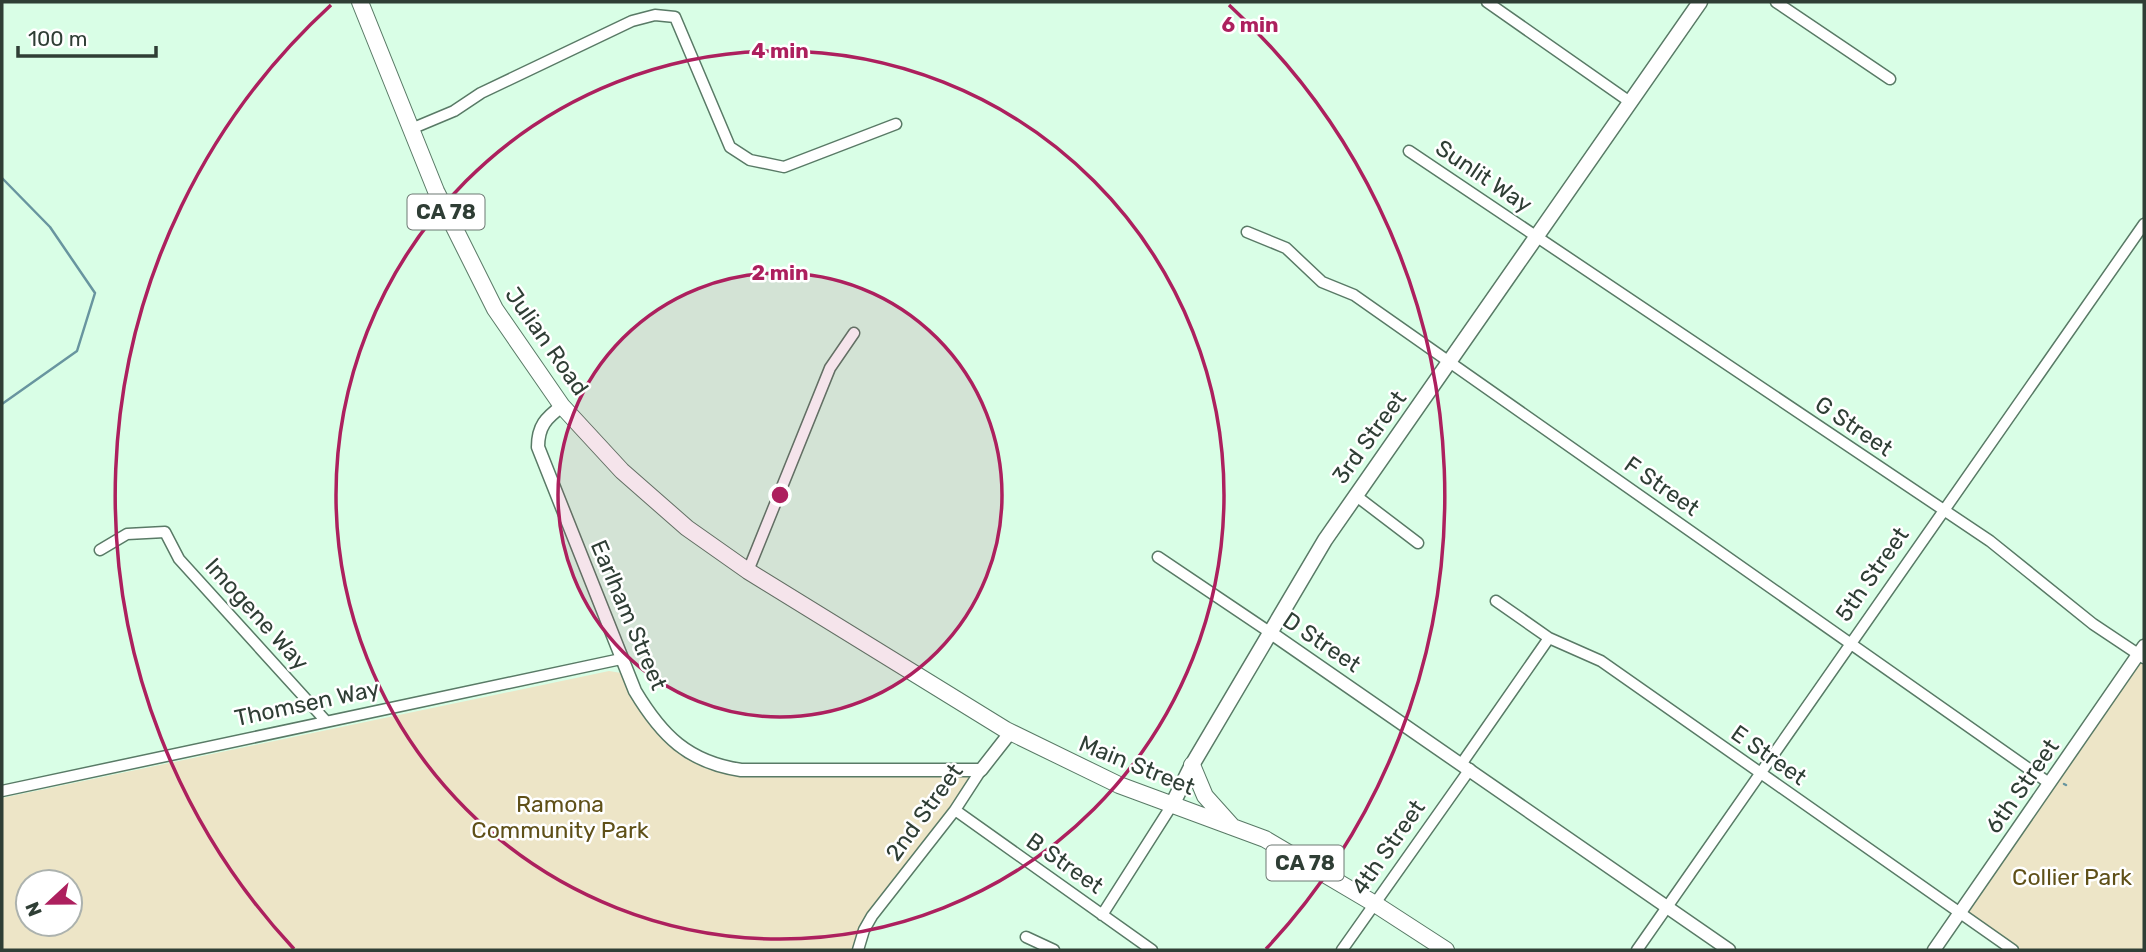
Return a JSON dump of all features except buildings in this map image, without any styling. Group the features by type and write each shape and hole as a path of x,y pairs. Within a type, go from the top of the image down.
{"main road":[{"name":"Julian Road","path":"360,2 448,218 495,309 562,405 622,471 687,528 748,571 816,613"},
{"name":"3rd Street","path":"1172,805 1192,765 1325,540 1700,2"},
{"name":"Main Street","path":"816,613 1010,733 1119,785 1265,839 1446,950"},
{"path":"1192,765 1205,796 1233,827"}],"street":[{"path":"1487,2 1630,102"},
{"path":"1776,2 1890,79"},
{"path":"411,129 454,111 481,93 632,21 655,15 675,17 730,147 750,160 784,167 896,124"},
{"name":"Sunlit Way","path":"1409,151 1536,235"},
{"name":"5th Street","path":"1637,950 2144,224"},
{"name":"F Street","path":"1247,232 1286,248 1322,282 1354,295 2049,783"},
{"name":"G Street","path":"1536,235 1990,541 2093,624 2142,653"},
{"path":"748,571 830,368 854,333"},
{"name":"Earlham Street","path":"562,405 545,419 538,434 538,447 621,659 651,718 675,743 703,762 741,770 981,770"},
{"path":"1355,495 1418,543"},
{"name":"Imogene Way","path":"100,550 127,534 165,532 178,559 325,720"},
{"name":"D Street","path":"1158,557 1466,766 1729,950"},
{"name":"E Street","path":"1496,601 1549,638 1601,661 2013,950"},
{"name":"4th Street","path":"1342,950 1549,638"},
{"name":"6th Street","path":"1934,950 2142,653"},
{"name":"Thomsen Way","path":"2,791 57,782 325,720 621,659"},
{"name":"2nd Street","path":"858,950 872,916 955,810 1010,733"},
{"name":"3rd Street","path":"1102,915 1172,805"},
{"name":"B Street","path":"955,810 1152,950"},
{"path":"1026,937 1054,950"}],"green space":[{"name":"Collier Park","path":"2139,654 2144,657 2144,950 2014,950 1960,913"},
{"name":"Ramona Community Park","path":"609,671 628,674 644,708 710,764 986,764 872,916 857,950 2,950 2,798"}],"waterway":[{"path":"2,178 50,227 95,293 77,351 2,404"}]}
